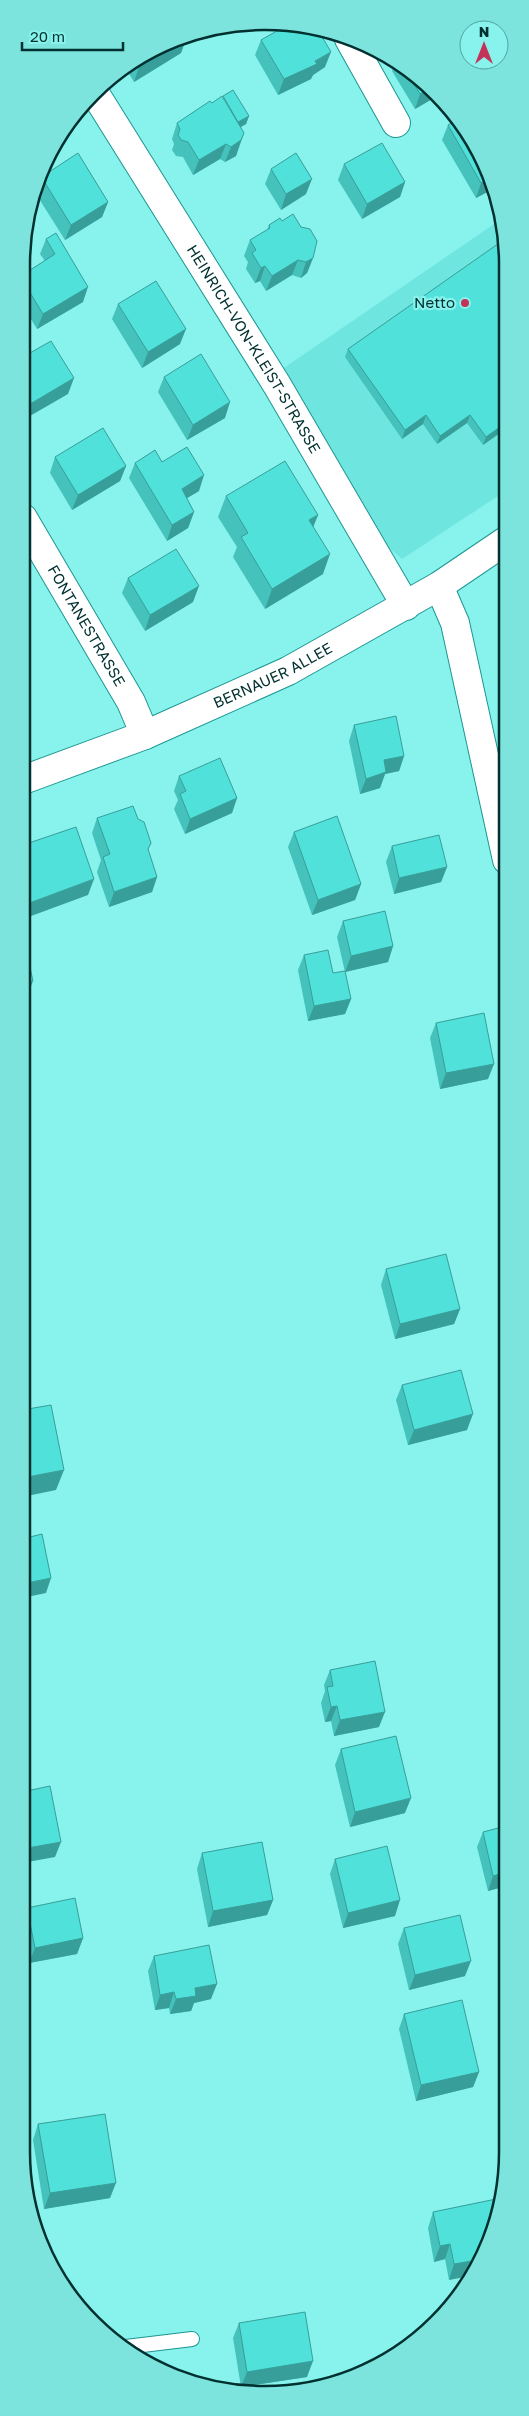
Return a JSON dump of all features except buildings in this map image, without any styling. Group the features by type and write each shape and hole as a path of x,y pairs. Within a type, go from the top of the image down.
{"street":[{"path":"354,48 396,123"},
{"name":"HEINRICH-VON-KLEIST-STRASSE","path":"99,99 277,385 406,606"},
{"name":"FONTANESTRASSE","path":"30,530 131,702 145,735"},
{"name":"BERNAUER ALLEE","path":"30,777 145,735 288,672 406,606 499,545"},
{"path":"439,586 455,623 499,824"}],"lane":[{"path":"134,2346 192,2339"}],"shaded area":[{"path":"495,223 499,264 499,495 402,559 388,547 284,368"}],"place":[{"name":"Netto","path":"465,303"}]}
